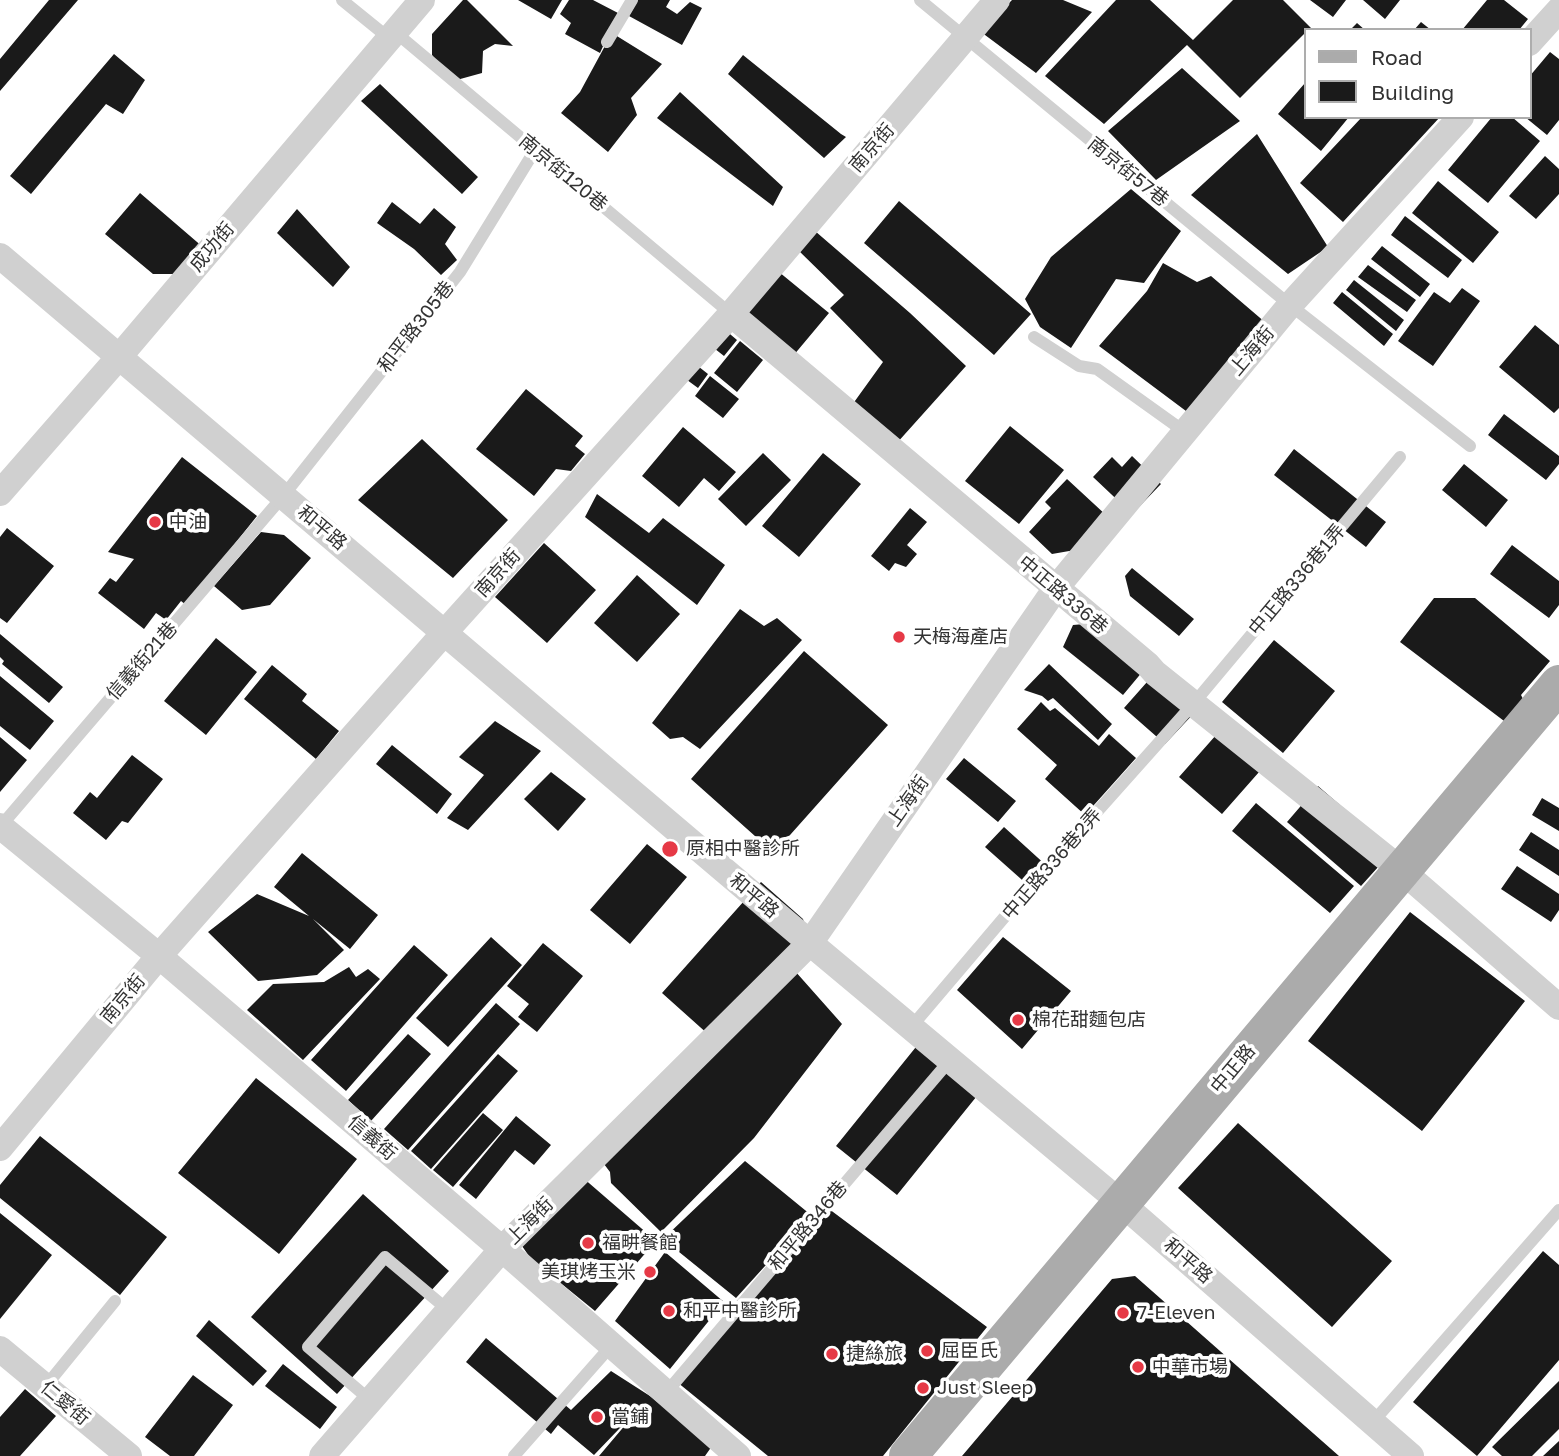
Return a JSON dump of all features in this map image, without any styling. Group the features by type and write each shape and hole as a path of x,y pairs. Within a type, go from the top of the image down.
{"main road":[{"name":"中正路","path":"908,1456 1400,869 1559,684"}],"street":[{"name":"成功街","path":"0,493 422,0"},
{"name":"南京街","path":"0,1148 159,956 731,314 997,0"},
{"path":"1531,40 1552,10"},
{"name":"上海街","path":"322,1456 502,1249 810,943 1056,588 1290,305 1459,119"},
{"name":"和平路","path":"0,256 810,943 1121,1202 1410,1456"},
{"name":"中正路336巷","path":"731,314 1194,703 1400,869 1559,1007"},
{"name":"信義街","path":"0,827 159,956 502,1249 738,1456"},
{"name":"仁愛街","path":"0,1349 129,1456"}],"lane":[{"name":"南京街120巷","path":"342,0 392,36 536,150 731,314"},
{"path":"607,42 632,0"},
{"name":"南京街57巷","path":"920,0 1290,305 1470,446"},
{"name":"和平路305巷","path":"284,495 460,272 536,150"},
{"path":"1034,337 1079,366 1097,369 1185,432"},
{"name":"中正路336巷1弄","path":"1194,703 1401,457"},
{"name":"信義街21巷","path":"0,827 284,495"},
{"name":"中正路336巷2弄","path":"912,1026 1030,887 1194,703"},
{"name":"和平路346巷","path":"665,1394 951,1059"},
{"path":"1373,1423 1559,1210"},
{"path":"370,1400 308,1347 385,1257 448,1310"},
{"path":"45,1387 115,1301"},
{"path":"514,1456 611,1346"}],"building":[{"path":"49,0 78,0 0,91 0,59"},
{"path":"463,0 467,0 513,46 495,44 483,51 482,73 453,81 432,55 432,34"},
{"path":"518,0 562,0 551,19"},
{"path":"569,0 593,0 618,13 600,53 565,34 571,23 560,14"},
{"path":"638,0 670,0 666,7 677,14 690,2 702,8 682,45 629,16"},
{"path":"1012,0 1063,0 1092,12 1036,73 981,32"},
{"path":"1116,0 1150,0 1193,40 1233,0 1283,0 1311,28 1304,28 1304,34 1240,98 1187,45 1104,124 1045,76"},
{"path":"1310,0 1346,0 1333,17"},
{"path":"1363,0 1400,0 1385,19"},
{"path":"1487,0 1504,0 1528,19 1521,28 1464,28"},
{"path":"1421,22 1428,28 1416,28"},
{"path":"612,33 662,64 631,98 637,115 608,152 561,113 580,92"},
{"path":"1550,52 1559,59 1559,120 1547,135 1527,119 1531,119 1531,75"},
{"path":"114,54 145,80 123,114 106,104 31,194 10,176"},
{"path":"743,55 846,137 824,158 728,74"},
{"path":"1182,68 1240,121 1156,180 1108,131"},
{"path":"380,84 478,177 462,194 361,101"},
{"path":"1304,84 1304,119 1347,119 1321,151 1278,114"},
{"path":"680,92 783,187 773,206 657,118"},
{"path":"1360,119 1438,119 1343,222 1300,183"},
{"path":"1490,119 1514,119 1540,141 1488,203 1448,170"},
{"path":"1257,134 1328,247 1288,274 1191,195"},
{"path":"1545,156 1559,169 1559,194 1536,219 1509,196"},
{"path":"1438,181 1499,232 1473,263 1412,213"},
{"path":"1131,189 1181,231 1144,283 1116,279 1071,348 1040,327 1025,299 1051,257"},
{"path":"140,193 204,248 181,274 153,274 105,234"},
{"path":"899,201 1031,314 994,355 864,243"},
{"path":"392,202 420,224 434,208 456,227 445,244 457,260 441,275 414,249 377,223"},
{"path":"297,209 350,267 333,287 277,233"},
{"path":"1405,216 1462,260 1448,278 1391,235"},
{"path":"815,231 910,313 966,366 896,444 847,412 883,362 830,308 844,295 798,250"},
{"path":"1382,246 1430,284 1420,297 1371,259"},
{"path":"1163,263 1197,282 1211,276 1266,323 1190,414 1099,346 1147,291"},
{"path":"1368,265 1416,300 1407,312 1358,277"},
{"path":"779,272 829,313 793,356 743,315"},
{"path":"1354,280 1404,320 1396,331 1346,290"},
{"path":"1462,288 1480,301 1433,366 1398,341 1434,292 1450,303"},
{"path":"1342,292 1393,334 1384,346 1333,303"},
{"path":"1535,325 1559,345 1559,408 1554,413 1499,367"},
{"path":"724,329 737,340 724,356 710,345"},
{"path":"740,341 763,360 737,392 714,373"},
{"path":"694,363 708,374 698,388 683,377"},
{"path":"710,376 739,399 723,418 695,396"},
{"path":"526,389 583,436 575,446 585,454 571,471 556,469 534,496 476,449"},
{"path":"1504,414 1559,456 1559,464 1546,480 1488,435"},
{"path":"1010,426 1064,470 1019,524 965,481"},
{"path":"683,427 736,472 719,491 704,478 679,507 642,476"},
{"path":"422,439 508,520 453,578 358,500"},
{"path":"1294,449 1386,522 1366,547 1274,475"},
{"path":"763,453 791,480 746,526 718,499"},
{"path":"823,453 861,484 799,557 762,526"},
{"path":"1132,456 1161,484 1136,510 1129,511 1093,477 1112,457 1122,467"},
{"path":"182,457 257,516 186,605 181,601 166,620 156,613 144,629 98,593 110,578 116,582 134,559 108,552"},
{"path":"1464,464 1508,500 1486,527 1442,490"},
{"path":"1067,479 1107,516 1075,550 1052,554 1029,532 1051,508 1045,502"},
{"path":"597,494 649,533 663,518 725,565 697,605 585,517"},
{"path":"910,508 927,522 907,545 917,554 906,567 895,563 889,571 871,556"},
{"path":"7,528 54,566 7,623 0,618 0,537"},
{"path":"261,532 284,535 311,558 270,605 242,610 214,586"},
{"path":"544,543 596,590 547,643 495,597"},
{"path":"1512,545 1559,581 1559,605 1549,618 1490,574"},
{"path":"1132,568 1194,619 1179,636 1130,596 1125,576"},
{"path":"637,575 680,614 637,662 594,623"},
{"path":"1434,598 1475,598 1550,661 1521,695 1525,703 1508,724 1400,642"},
{"path":"740,609 764,626 777,618 802,640 700,749 683,737 670,739 652,723"},
{"path":"1096,623 1148,665 1123,695 1063,647 1073,625"},
{"path":"0,634 63,687 49,703 2,664 4,661 0,657"},
{"path":"216,638 257,672 206,735 164,701"},
{"path":"1274,640 1335,691 1283,753 1222,702"},
{"path":"804,651 888,725 774,853 691,779"},
{"path":"1049,664 1112,724 1098,740 1053,698 1048,701 1024,690"},
{"path":"272,665 307,694 302,701 339,731 316,759 244,699"},
{"path":"1155,673 1197,710 1165,744 1124,708"},
{"path":"0,676 54,721 30,750 0,726"},
{"path":"1041,702 1050,711 1055,708 1099,746 1109,734 1136,758 1085,815 1045,779 1057,765 1017,729"},
{"path":"495,721 541,751 468,830 447,818 484,775 459,757"},
{"path":"1224,726 1267,763 1222,814 1179,777"},
{"path":"0,737 27,760 0,792"},
{"path":"392,745 452,794 437,814 376,764"},
{"path":"132,755 163,779 128,823 122,821 106,840 73,813 90,792 97,798"},
{"path":"964,758 1016,801 998,822 946,779"},
{"path":"551,772 586,799 558,831 524,799"},
{"path":"1318,786 1385,844 1379,866 1361,886 1287,822"},
{"path":"1542,798 1559,808 1559,831 1532,815"},
{"path":"1256,803 1354,886 1330,913 1232,831"},
{"path":"1004,827 1048,867 1030,887 985,847"},
{"path":"1531,832 1559,850 1559,876 1519,850"},
{"path":"647,844 687,877 630,944 590,910"},
{"path":"302,853 378,915 350,949 313,919 344,950 317,975 258,981 208,932 257,894 309,916 274,887"},
{"path":"1517,866 1559,894 1559,910 1551,922 1501,889"},
{"path":"761,882 803,919 810,943 795,971 842,1024 754,1138 661,1232 611,1183 610,1172 601,1160 719,1044 662,993"},
{"path":"1410,912 1525,1001 1422,1131 1308,1041"},
{"path":"491,937 522,965 448,1047 416,1018"},
{"name":"棉花甜麵包店","path":"1003,937 1071,991 1022,1049 957,990"},
{"path":"543,943 583,976 537,1032 518,1017 529,1004 507,986"},
{"path":"414,945 448,975 346,1091 311,1060"},
{"path":"349,967 356,977 368,969 380,979 303,1060 247,1010 273,984 324,982"},
{"path":"496,1003 520,1024 408,1150 384,1129"},
{"path":"408,1034 431,1054 371,1121 348,1100"},
{"path":"924,1037 985,1086 897,1195 836,1146"},
{"path":"498,1054 518,1071 431,1169 411,1151"},
{"path":"256,1078 357,1159 279,1254 178,1173"},
{"path":"483,1113 503,1130 453,1187 433,1170"},
{"path":"516,1116 551,1145 534,1165 515,1150 476,1199 459,1185"},
{"path":"1238,1123 1392,1261 1332,1327 1178,1188"},
{"path":"40,1136 167,1237 120,1295 0,1198 0,1185"},
{"name":"捷絲旅","path":"745,1161 811,1215 821,1203 987,1327 883,1456 768,1456 677,1382 804,1223 736,1298 663,1239"},
{"name":"福畊餐館","path":"582,1177 656,1241 595,1311 531,1259 522,1246"},
{"path":"363,1194 449,1271 337,1394 251,1317"},
{"path":"0,1213 52,1255 0,1319"},
{"path":"1543,1251 1559,1265 1559,1360 1477,1456 1413,1402"},
{"name":"和平中醫診所","path":"665,1252 724,1302 670,1369 615,1321"},
{"name":"中華市場","path":"1135,1276 1339,1456 962,1456 1112,1279"},
{"path":"209,1320 267,1371 253,1386 196,1336"},
{"path":"486,1338 571,1410 611,1371 650,1396 712,1446 705,1456 599,1456 643,1404 594,1455 558,1425 551,1434 466,1362"},
{"path":"283,1364 337,1407 320,1429 265,1386"},
{"path":"193,1375 233,1405 194,1456 170,1456 145,1437"},
{"path":"1559,1381 1559,1429 1532,1456 1502,1456 1492,1447"},
{"path":"25,1389 56,1416 20,1456 0,1456 0,1417"},
{"path":"1559,1441 1559,1456 1543,1456"}],"place":[{"name":"中油","path":"155,522"},
{"name":"天梅海產店","path":"899,637"},
{"name":"原相中醫診所","path":"670,849"},
{"name":"棉花甜麵包店","path":"1018,1020"},
{"name":"福畊餐館","path":"588,1243"},
{"name":"美琪烤玉米","path":"650,1272"},
{"name":"和平中醫診所","path":"669,1311"},
{"name":"7-Eleven","path":"1123,1313"},
{"name":"屈臣氏","path":"927,1351"},
{"name":"捷絲旅","path":"832,1354"},
{"name":"中華市場","path":"1138,1367"},
{"name":"Just Sleep","path":"923,1388"},
{"name":"當鋪","path":"597,1417"}]}
